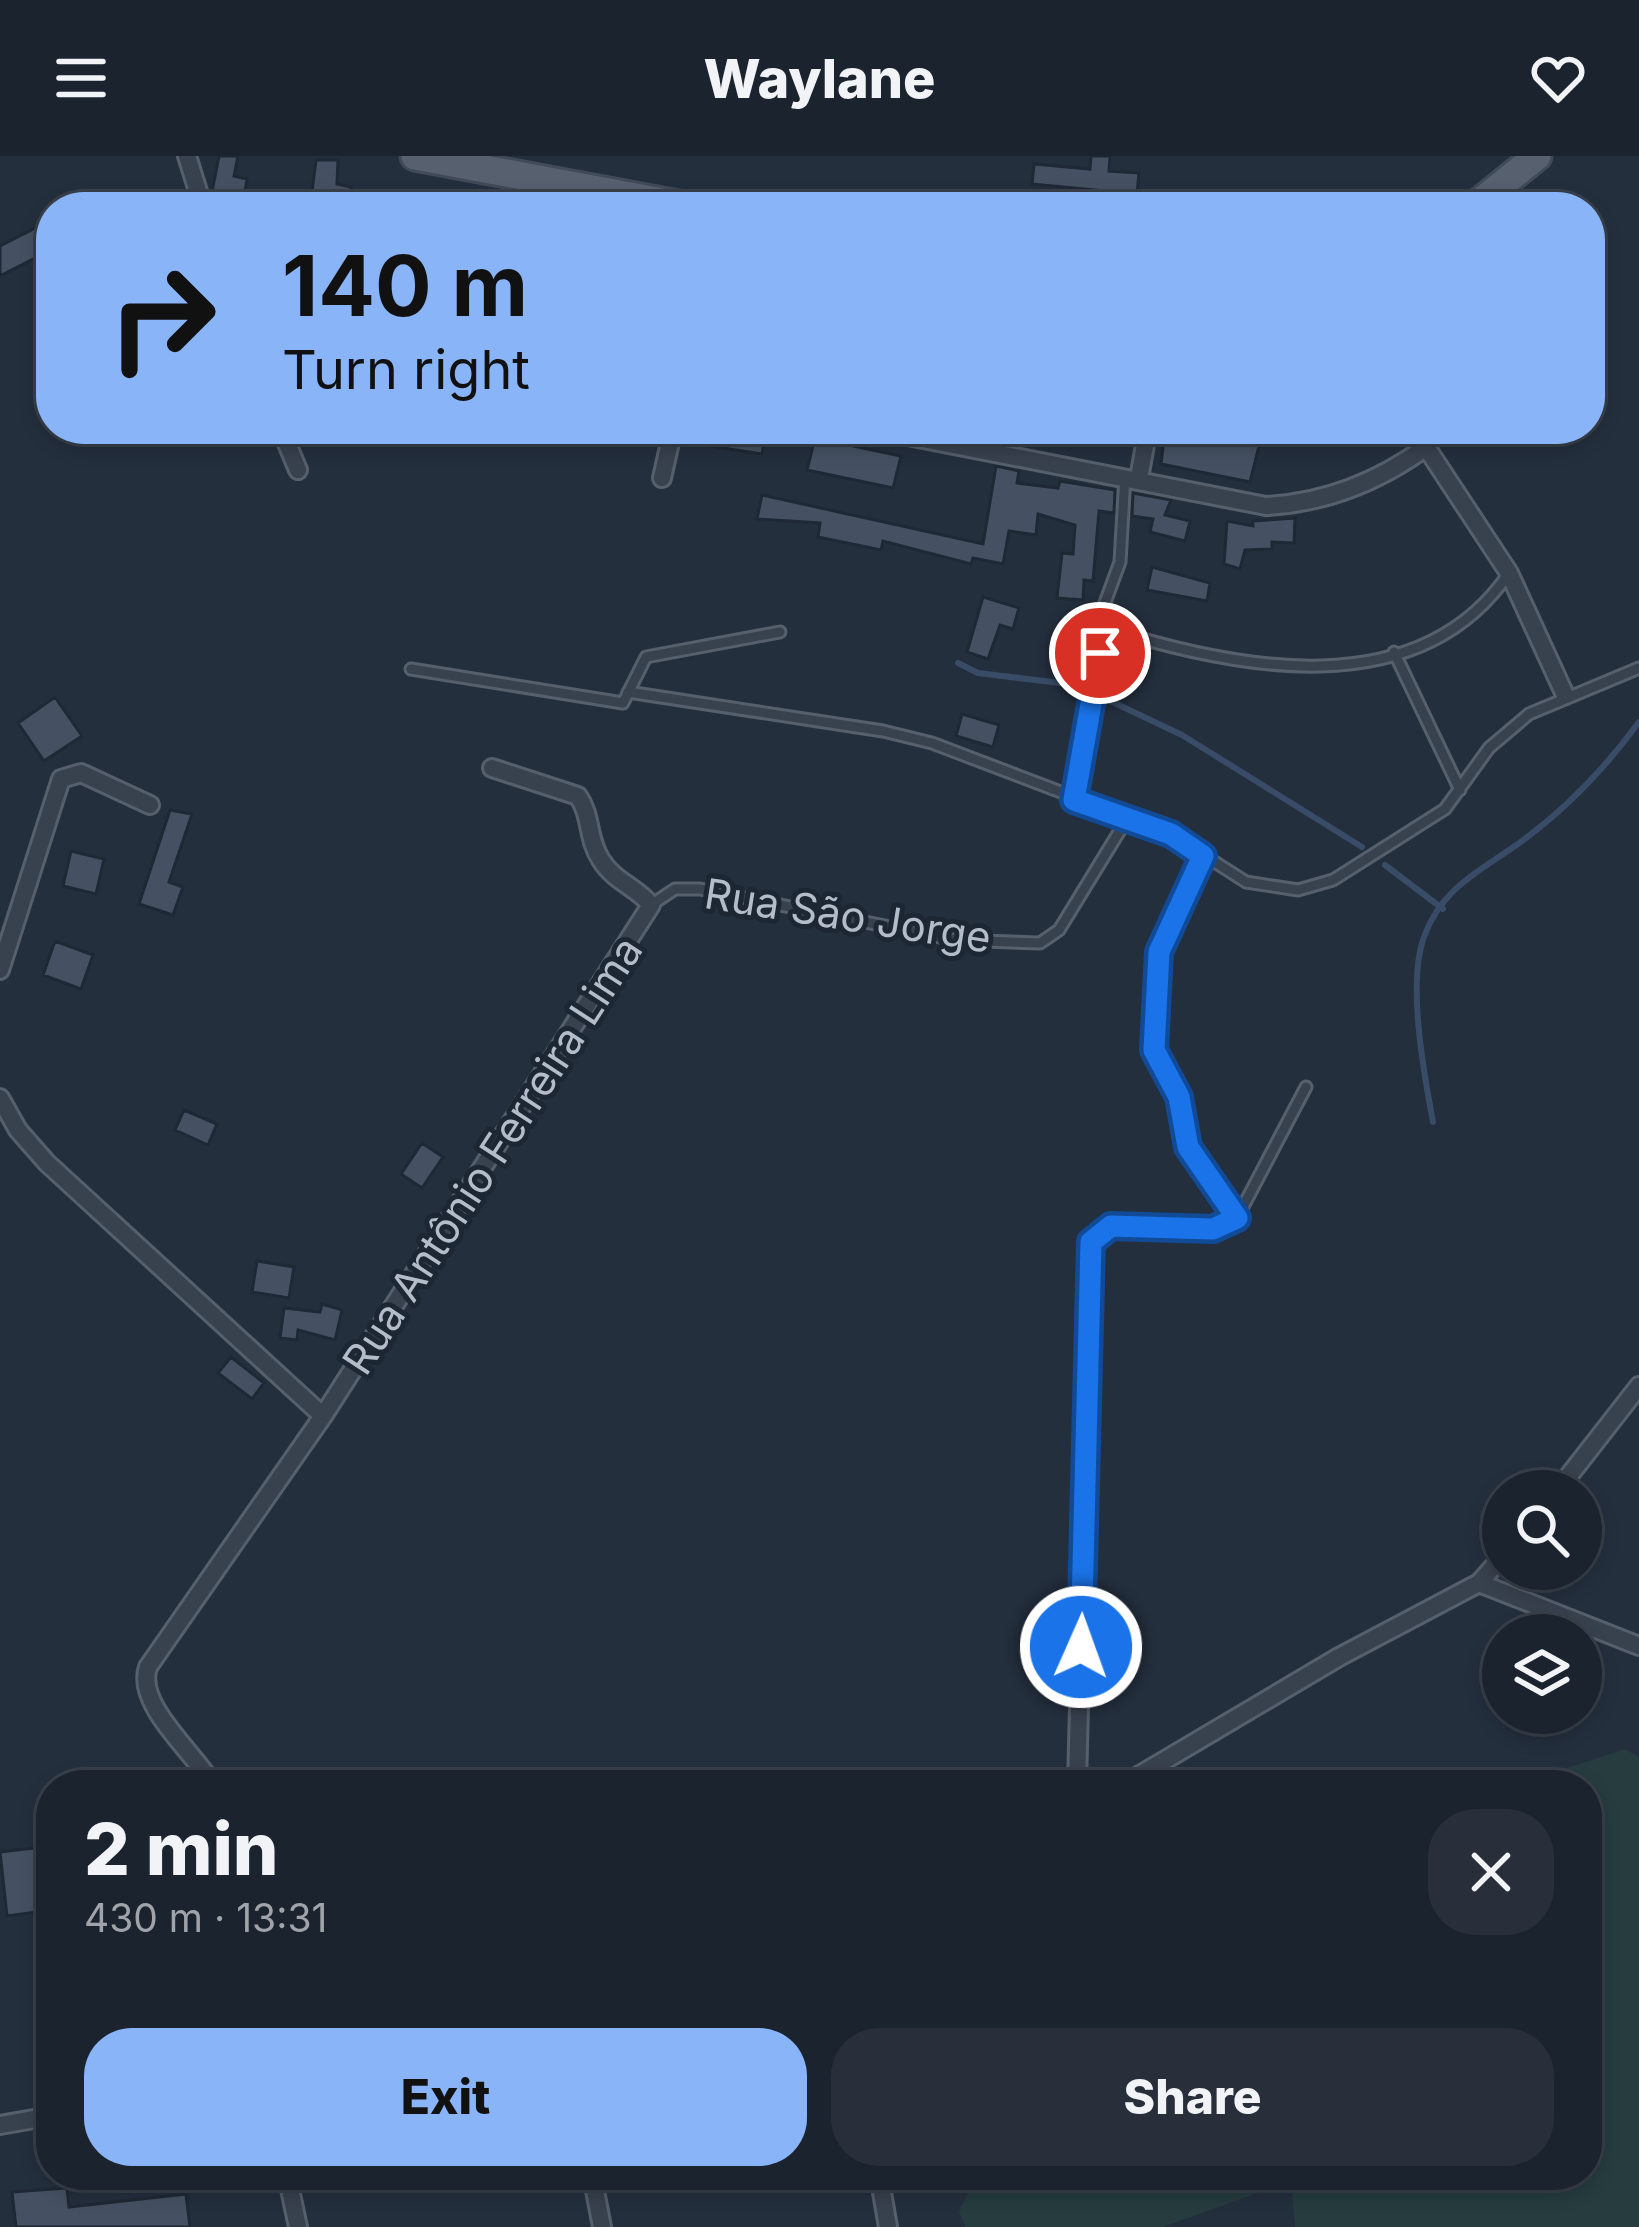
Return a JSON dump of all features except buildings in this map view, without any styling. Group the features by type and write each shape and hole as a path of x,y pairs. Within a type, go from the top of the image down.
{"main road":[{"path":"416,156 608,192"},
{"path":"1493,192 1537,156"}],"street":[{"path":"187,156 198,192"},
{"path":"287,444 298,470"},
{"path":"662,478 670,444"},
{"path":"955,444 1266,506 1296,504 1359,486 1419,444"},
{"path":"1132,476 1143,444"},
{"path":"1432,444 1509,573 1565,695"},
{"name":"Rua Antônio Ferreira Lima","path":"203,1770 152,1701 145,1675 323,1416 652,905 604,865 589,840 587,812 578,796 492,768"},
{"path":"0,970 61,779 81,773 151,805"},
{"name":"Rua Antônio Ferreira Lima","path":"0,1098 18,1130 47,1162 323,1416"},
{"path":"1077,1770 1091,1242 1104,1228 1213,1229 1237,1218"},
{"path":"1573,1470 1639,1386"},
{"path":"1148,1770 1482,1579"},
{"path":"1479,1582 1639,1646"},
{"path":"0,2125 36,2119"},
{"path":"290,2190 298,2227"},
{"path":"595,2190 602,2227"},
{"path":"882,2190 888,2227"}],"lane":[{"path":"1074,800 1103,608 1120,562 1132,476"},
{"path":"1103,627 1178,651 1285,670 1394,652 1466,623 1509,573"},
{"path":"411,668 482,683 549,687 619,703 639,665 657,652 780,632"},
{"path":"1394,652 1460,790"},
{"path":"627,695 884,730 932,743 1171,834 1246,882 1298,890 1353,868 1445,809 1509,729 1565,695 1639,668"},
{"name":"Rua São Jorge","path":"652,905 675,889 700,889 955,940 1040,943 1059,930 1127,819"},
{"path":"1203,856 1159,952 1154,1050 1179,1097 1188,1147 1237,1218 1306,1087"}],"green space":[{"path":"1625,1749 1639,1757 1639,2227 1295,2227 1292,2190 1602,2190 1602,1770 1561,1770"},
{"path":"970,2190 1266,2190 1163,2227 965,2227 959,2211"}],"waterway":[{"path":"958,663 978,673 1060,683"},
{"path":"1085,689 1182,735 1362,847"},
{"path":"1433,1122 1417,1003 1419,956 1432,919 1466,880 1570,801 1639,722"},
{"path":"1385,865 1443,909"}],"route":[{"path":"1081,1647 1091,1242 1111,1226 1184,1231 1226,1226 1237,1218 1205,1179 1188,1147 1179,1097 1154,1050 1159,952 1203,856 1171,834 1074,800 1075,772 1100,653"}]}
